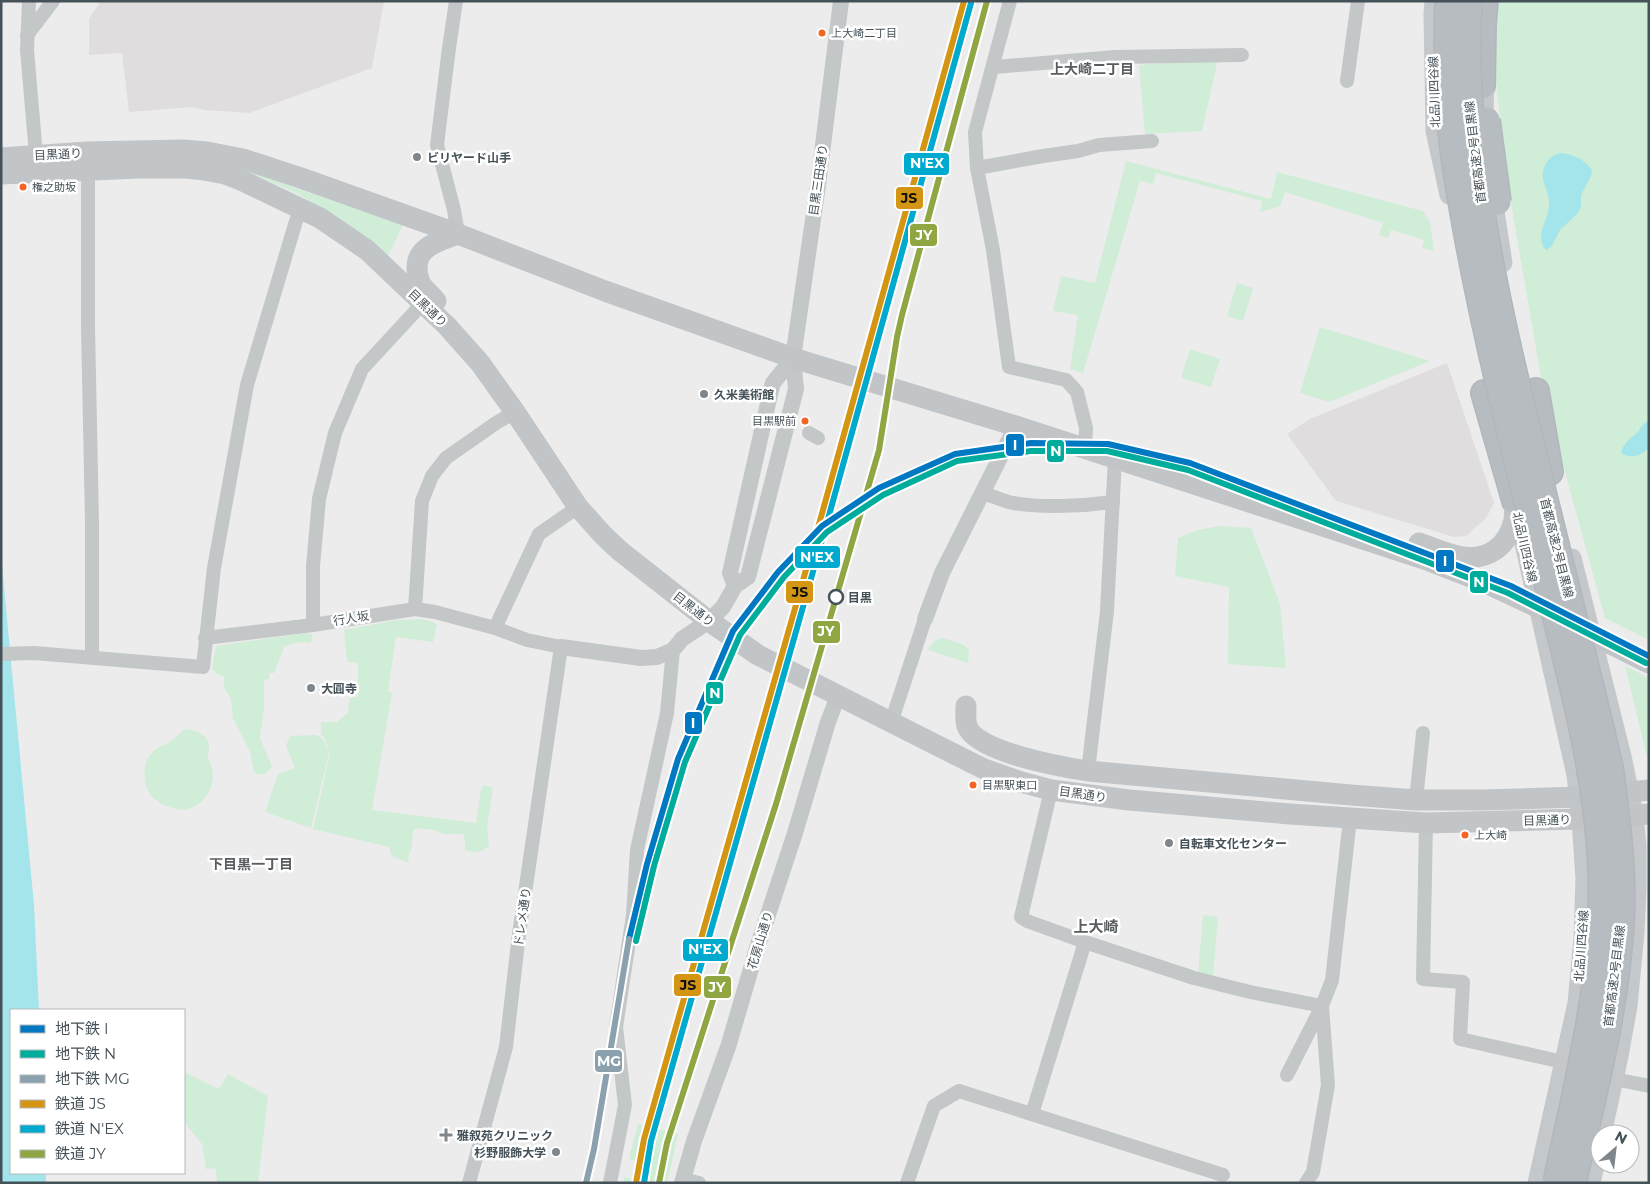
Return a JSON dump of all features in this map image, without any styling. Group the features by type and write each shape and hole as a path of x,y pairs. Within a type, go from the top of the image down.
{"highway":[{"path":"1435,1 1433,101 1444,189 1484,393 1515,501"},
{"name":"首都高速2号目黒線","path":"1448,1 1449,101 1455,168 1502,400 1586,742 1598,821 1602,868 1602,919 1598,971 1580,1071 1556,1183"},
{"name":"首都高速2号目黒線","path":"1469,1 1470,118 1474,162 1495,285 1610,767 1618,821 1621,921 1616,973 1600,1067 1573,1183"},
{"path":"1485,1 1482,24 1482,86 1504,253 1536,391 1550,472"}],"main road":[{"name":"北品川四谷線","path":"1435,1 1433,13 1435,131 1576,775 1582,819 1585,879 1583,938 1577,1004 1537,1183"},
{"path":"1489,1 1484,116 1492,197 1515,334 1622,756 1639,791 1641,814 1637,846 1635,933 1628,1006 1604,1124"},
{"name":"目黒通り","path":"1,174 87,161 183,150 227,156 301,178 458,234 793,358 1016,426 1424,559 1477,579 1539,608"},
{"name":"目黒通り","path":"1,158 36,155 140,168 204,170 243,180 320,218 367,250 447,326 480,363 578,507 620,551 709,621 758,656 984,769 1051,790 1129,800 1426,823 1582,819"},
{"path":"447,326 439,305 419,282 417,259 434,243 458,234"},
{"path":"1323,525 1408,540 1462,557 1480,557 1495,551 1507,537 1514,520 1515,501"},
{"path":"1591,634 1649,663"},
{"name":"目黒通り","path":"966,706 967,726 978,739 1000,749 1045,764 1088,771 1416,800 1579,797"}],"street":[{"path":"29,1 27,50 36,155"},
{"path":"28,35 52,1"},
{"path":"456,1 438,145 458,234"},
{"name":"目黒三田通り","path":"673,650 682,639 709,621 723,607 734,586 748,577 796,389 793,358 818,185 841,1"},
{"path":"1010,1 994,67 975,132 977,168 993,250 1009,367 1066,380 1077,392 1086,428 1085,448"},
{"path":"1347,81 1358,1"},
{"path":"994,67 1115,57 1242,55"},
{"path":"977,168 1043,156 1078,152 1099,145 1152,141"},
{"path":"87,161 92,658"},
{"path":"8,654 92,658 203,667 214,568 247,385 301,209"},
{"path":"313,625 313,566 319,499 335,433 362,369 424,303"},
{"path":"734,586 730,572 772,383 793,358"},
{"path":"415,609 422,501 432,476 446,458 515,412"},
{"path":"891,722 942,573 1016,426"},
{"path":"1088,771 1107,611 1116,458"},
{"path":"983,493 1011,502 1030,505 1093,505 1113,502"},
{"path":"495,628 539,534 578,507"},
{"name":"行人坂","path":"206,638 313,625 415,609 435,612 495,628 527,640 561,647"},
{"path":"561,647 641,658 657,657 673,650 667,712 637,850 633,915 616,1027 625,1105 610,1183"},
{"name":"ドレメ通り","path":"469,1183 506,1047 519,934 561,647"},
{"name":"花房山通り","path":"682,1181 694,1141 728,1047 758,945 793,841 828,722 838,696"},
{"path":"1416,800 1423,733"},
{"path":"1051,790 1021,917 1085,942 1194,978 1250,992 1322,1006"},
{"path":"1286,1075 1322,1006 1332,980 1350,818"},
{"path":"1426,823 1423,979 1463,982 1460,1040 1563,1062"},
{"path":"1032,1114 1085,942"},
{"path":"1306,1183 1312,1172 1328,1085 1322,1006"},
{"path":"1614,1079 1649,1086"},
{"path":"907,1183 934,1106 959,1091 1223,1175"},
{"path":"682,1181 700,1183"}],"shaded area":[{"path":"101,1 384,1 372,68 249,113 205,110 192,107 129,112 122,53 89,55 89,19"},
{"path":"1447,363 1494,503 1486,518 1466,536 1454,537 1336,501 1287,434 1310,419"}],"green space":[{"path":"1499,1 1649,1 1649,640 1605,618 1544,395 1506,174 1493,56"},
{"path":"1218,59 1202,131 1145,134 1139,65"},
{"path":"1126,161 1271,199 1277,172 1423,211 1430,222 1434,251 1422,248 1424,240 1391,230 1388,238 1379,235 1383,223 1285,192 1280,206 1260,212 1262,201 1156,173 1153,184 1140,181 1083,373 1070,369 1078,315 1053,311 1061,276 1095,283"},
{"path":"235,167 403,225 388,256 324,209 294,192"},
{"path":"1237,283 1253,288 1243,321 1227,316"},
{"path":"1320,327 1430,361 1329,402 1300,393"},
{"path":"1190,349 1220,359 1211,387 1181,378"},
{"path":"1219,526 1251,528 1280,604 1286,668 1228,664 1229,587 1175,576 1178,538 1197,530"},
{"path":"422,619 434,622 437,625 433,642 396,637 388,691 392,693 372,810 476,823 481,788 484,785 493,788 487,827 489,846 481,851 469,851 465,850 463,834 444,834 434,830 416,828 413,831 408,863 392,856 389,847 313,829 330,754 324,737 321,734 321,722 337,722 348,713 350,698 358,697 358,663 347,662 344,630 397,620"},
{"path":"307,633 312,635 310,643 290,644 284,647 274,673 270,673 269,679 264,680 264,707 260,738 272,767 264,774 257,774 254,772 250,751 233,719 231,699 224,688 224,677 217,674 212,668 216,646"},
{"path":"943,638 964,645 969,651 968,663 928,650 934,642"},
{"path":"1625,666 1649,678 1649,765"},
{"path":"185,729 193,730 207,739 209,748 208,758 212,769 213,781 207,794 197,805 184,810 166,806 153,797 148,790 144,774 148,758 153,752 172,741"},
{"path":"316,735 322,738 329,753 311,828 265,812 278,774 295,768 286,746 290,736"},
{"path":"1203,915 1218,917 1213,977 1198,974"},
{"path":"185,1072 219,1089 228,1074 268,1096 258,1183 217,1183 216,1168 206,1169 202,1144 185,1123"},
{"path":"638,1124 678,1134 667,1183 623,1183 624,1177 632,1179 636,1161 629,1159"}],"water":[{"path":"1560,153 1578,158 1592,170 1591,176 1581,195 1581,207 1577,214 1560,230 1551,247 1546,250 1541,240 1541,234 1549,201 1543,173 1548,161"},
{"path":"1649,421 1649,448 1636,456 1628,456 1621,453 1627,442"},
{"path":"1,555 34,905 39,1009 10,1009 10,1174 46,1174 46,1183 1,1183"}],"metro line":[{"name":"I","path":"629,939 647,864 678,759 733,631 778,572 822,526 879,488 955,454 1031,443 1108,444 1190,463 1511,586 1649,656"},
{"name":"N","path":"636,941 654,866 685,762 740,635 784,577 827,532 883,495 957,461 1031,451 1107,451 1188,470 1508,593 1646,663"},
{"name":"MG","path":"586,1183 594,1149 629,939"}],"rail line":[{"name":"JS","path":"636,1183 644,1139 821,517 964,1"},
{"name":"JY","path":"659,1183 667,1143 776,804 879,450 902,315 987,1"},
{"name":"N'EX","path":"644,1183 651,1141 828,519 971,3"}],"place":[{"name":"上大崎二丁目","path":"822,33"},
{"name":"ビリヤード山手","path":"417,157"},
{"name":"権之助坂","path":"23,187"},
{"name":"久米美術館","path":"704,394"},
{"name":"目黒駅前","path":"805,421"},
{"name":"目黒","path":"836,597"},
{"name":"大圓寺","path":"311,688"},
{"name":"目黒駅東口","path":"973,785"},
{"name":"上大崎","path":"1465,835"},
{"name":"自転車文化センター","path":"1169,843"},
{"name":"雅叙苑クリニック","path":"446,1135"},
{"name":"杉野服飾大学","path":"556,1152"}],"district":[{"name":"上大崎二丁目","path":"1092,69"},
{"name":"下目黒一丁目","path":"251,864"},
{"name":"上大崎","path":"1096,926"}]}
